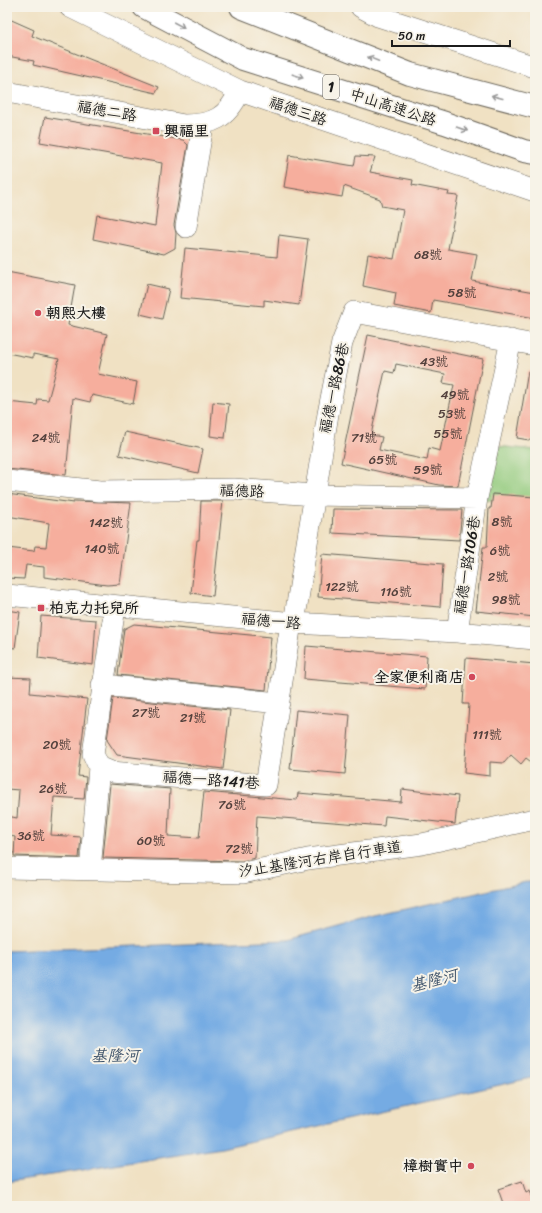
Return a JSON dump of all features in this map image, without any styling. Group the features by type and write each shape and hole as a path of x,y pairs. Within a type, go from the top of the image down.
{"highway":[{"name":"中山高速公路","path":"144,7 243,59 445,123 531,153"},
{"path":"241,7 410,74 535,107"}],"street":[{"name":"福德三路","path":"70,7 240,91 535,190"},
{"path":"361,7 378,16 535,67"},
{"name":"福德二路","path":"7,92 184,125 203,125 214,121 232,108 240,91"},
{"path":"186,227 203,125"},
{"name":"福德一路86巷","path":"293,623 314,495 342,343 354,312 535,345"},
{"path":"477,498 511,340"},
{"name":"福德路","path":"7,481 100,491 140,492 234,489 314,495 477,498"},
{"name":"福德一路106巷","path":"456,632 477,498"},
{"name":"福德一路","path":"7,595 115,607 293,623 456,632 535,639"},
{"path":"91,860 99,767 93,754 102,684 115,607"},
{"name":"福德一路141巷","path":"99,767 111,772 266,785 293,623"},
{"path":"102,684 279,703"},
{"name":"汐止基隆河右岸自行車道","path":"7,868 243,873 308,859 422,844 535,819"}],"green space":[{"path":"497,446 535,450 535,501 485,500"}],"water":[{"name":"基隆河","path":"535,880 535,1077 222,1148 7,1182 7,951 287,940 371,917"}],"building":[{"path":"7,18 34,30 32,36 159,87 156,93 33,65 34,61 7,56"},
{"path":"45,117 183,140 188,145 174,225 176,233 175,248 164,254 93,239 97,215 155,226 162,163 40,142"},
{"path":"289,155 354,166 356,156 375,157 370,172 413,180 412,185 449,192 448,195 458,196 448,249 477,254 472,281 535,292 535,318 433,300 431,313 394,306 396,293 363,286 368,254 394,259 403,210 382,206 380,199 344,186 342,197 284,187"},
{"path":"279,235 308,239 299,305 264,300 264,306 180,298 185,248 277,257"},
{"path":"7,272 75,285 68,325 107,334 98,374 137,382 133,404 92,395 90,402 73,398 66,475 7,469 7,402 37,405 38,399 48,400 59,359 33,354 33,358 7,353"},
{"path":"147,284 169,289 162,319 140,314"},
{"path":"368,335 483,359 458,486 439,485 341,463","holes":["396,364 445,374 443,383 454,385 440,451 429,448 427,460 379,450 382,437 371,435 385,371 394,373"]},
{"path":"528,371 535,372 535,441 517,438"},
{"path":"213,402 229,404 225,438 210,436"},
{"path":"125,432 203,449 198,473 119,455"},
{"path":"7,494 74,503 74,501 131,503 120,584 107,585 44,577 44,567 26,565 24,579 7,578 7,548 34,551 35,546 46,547 49,523 7,516"},
{"path":"493,494 535,497 535,617 476,611 483,547 487,547 489,508 491,508"},
{"path":"201,501 223,501 213,596 191,593 197,540 199,540"},
{"path":"333,509 462,510 459,540 332,533"},
{"path":"322,554 443,564 440,607 318,597"},
{"path":"7,610 20,612 15,648 7,647"},
{"path":"41,616 96,620 93,665 38,658"},
{"path":"134,624 271,637 266,690 118,675 124,629"},
{"path":"306,646 427,656 425,689 304,679"},
{"path":"466,658 535,664 535,765 526,758 521,764 511,755 504,763 490,762 490,776 464,773 469,704 463,704"},
{"path":"7,677 31,678 30,693 87,699 78,776 86,777 84,799 54,797 51,835 81,837 79,858 14,856 15,837 7,835 7,816 17,818 19,790 7,789"},
{"path":"113,698 230,710 223,769 117,755 107,740"},
{"path":"296,710 350,715 345,774 290,769"},
{"path":"110,784 170,789 168,836 199,838 204,792 297,800 298,793 401,802 402,789 458,796 455,824 385,816 384,826 257,816 255,858 242,861 103,858"},
{"path":"522,1181 526,1193 530,1191 535,1206 504,1206 498,1189"}],"place":[{"name":"興福里","path":"156,131"},
{"name":"朝熙大樓","path":"38,313"},
{"name":"柏克力托兒所","path":"41,608"},
{"name":"全家便利商店","path":"472,677"},
{"name":"樟樹實中","path":"471,1166"}]}
